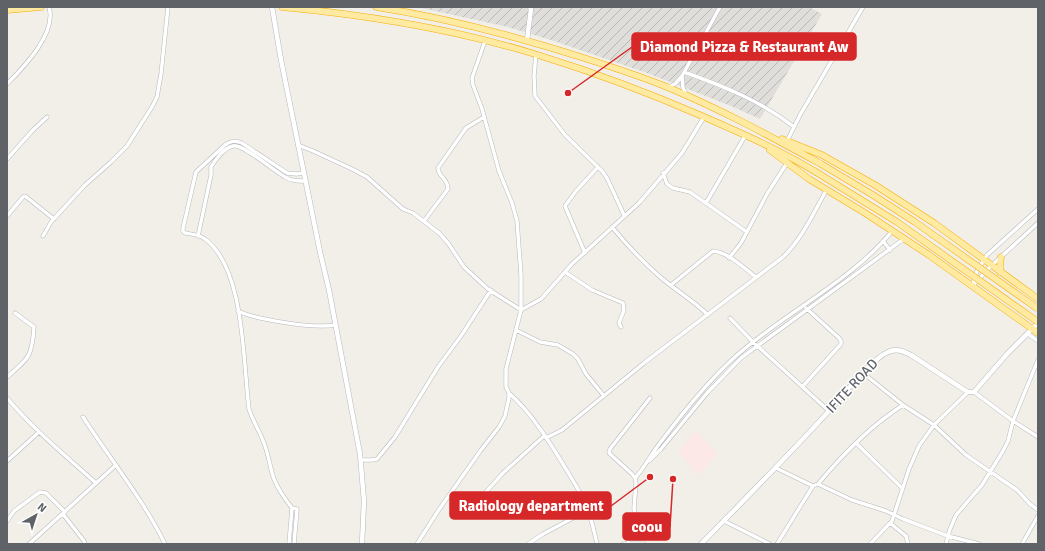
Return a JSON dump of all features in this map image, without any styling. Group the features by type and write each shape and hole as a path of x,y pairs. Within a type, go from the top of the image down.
{"highway":[{"path":"7,10 41,7"},
{"path":"282,7 384,20 485,41 536,54 618,82 704,117 796,160 816,172 897,222 1038,322"},
{"path":"376,7 437,18 527,40 617,69 687,96 766,134 873,195 915,222 1038,310"},
{"path":"766,134 822,155 869,182 934,223 1038,299"},
{"path":"761,143 809,179 893,230 1036,331"},
{"path":"1000,272 1001,257"}],"street":[{"path":"7,84 36,52 45,36 50,23 50,7"},
{"path":"42,236 54,219 85,185 112,162 127,146 152,107 157,97 161,74 168,7"},
{"path":"272,7 279,52 352,405 361,460 364,501 362,544"},
{"path":"527,40 530,7"},
{"path":"667,87 675,84 682,76 720,7"},
{"path":"787,141 863,7"},
{"path":"485,41 472,78 499,171 512,202 516,221 522,275 521,310 511,344 506,369 506,387 509,393 518,401 545,437 585,502 592,521 597,544"},
{"path":"536,54 534,76 535,96 564,135 602,171 607,178 624,215"},
{"path":"684,72 746,97 770,110 794,127"},
{"path":"682,76 682,88 687,96"},
{"path":"7,159 47,117"},
{"path":"424,222 448,189 447,183 439,173 438,168 466,128 484,117"},
{"path":"521,310 541,298 565,272 624,215 639,203 682,153 704,117"},
{"path":"706,203 745,136"},
{"path":"294,544 297,508 292,508 282,495 274,479 265,444 253,422 249,409 240,320 232,281 225,262 211,244 204,238 183,231 183,228 196,172 229,142 237,141 242,143 287,173 304,173"},
{"path":"298,145 362,174 403,209 413,213 439,233 448,243 464,267 491,290 521,310"},
{"path":"198,236 211,175 211,167 227,149 237,146 284,177 292,180 306,181"},
{"path":"729,258 741,243 767,194 787,162"},
{"path":"585,253 565,206 576,191 598,167"},
{"path":"664,173 667,184 674,188 690,192 747,232"},
{"path":"476,503 503,472 545,437 562,430 644,363 789,252 827,189"},
{"path":"7,216 25,196 54,219"},
{"path":"972,286 977,271 983,260 1038,209"},
{"path":"972,286 991,266 1038,223"},
{"path":"612,227 628,247 647,265 698,305 708,315"},
{"path":"647,463 656,447 689,404 727,364 753,342 852,269 872,252 893,230"},
{"path":"635,478 707,393 741,358 890,250 904,238"},
{"path":"883,241 890,250"},
{"path":"671,285 713,251 718,251 756,278"},
{"path":"872,252 877,259"},
{"path":"565,272 592,290 623,303 624,310 619,323 621,327"},
{"path":"361,460 371,460 377,458 395,437 438,367 461,336 491,290"},
{"path":"803,386 841,344 839,338 804,305"},
{"path":"238,311 247,315 318,326 336,325"},
{"path":"7,377 27,359 31,353 32,347 34,327 15,313"},
{"path":"240,320 247,315"},
{"path":"730,318 753,342 829,411"},
{"path":"870,544 890,523 895,515 902,488 916,451 934,425 971,392 1028,334 1036,331 1038,322"},
{"path":"516,330 540,342 558,345 566,349 578,359 586,374 604,396"},
{"path":"1028,334 1038,342"},
{"name":"IFITE ROAD","path":"701,544 776,468 863,373 880,357 888,352 895,350 903,351 971,392"},
{"path":"946,544 956,515 974,496 990,470 999,459 1008,441 1013,421 1038,360"},
{"path":"863,373 903,405 934,425 966,455 990,470 1017,490 1038,510"},
{"path":"971,392 1038,437"},
{"path":"417,544 438,511 499,427 505,416 509,393"},
{"path":"7,398 24,418 96,483"},
{"path":"628,544 629,537 636,524 634,508 635,478 609,453 610,449 650,398"},
{"path":"777,544 813,486 818,484 856,443 885,417 903,405"},
{"path":"83,417 157,528 165,544"},
{"path":"7,461 39,432"},
{"path":"856,443 902,488"},
{"path":"29,544 116,465"},
{"path":"776,468 813,486"},
{"path":"818,484 852,500 948,536 979,544"},
{"path":"7,521 14,512 40,492 46,493 64,513 85,544"},
{"path":"289,544 292,508"},
{"path":"528,544 543,534 588,510"},
{"path":"1022,544 1038,516"},
{"path":"724,521 770,544"},
{"path":"890,523 906,536 908,544"},
{"path":"623,544 644,544"}],"shaded area":[{"path":"417,7 809,7 822,14 760,119 647,73 551,40 508,27"},
{"path":"695,431 718,453 698,476 678,451"}],"place":[{"name":"Diamond Pizza & Restaurant Aw","path":"568,93"},
{"name":"Radiology department","path":"650,477"},
{"name":"coou","path":"673,479"}]}
